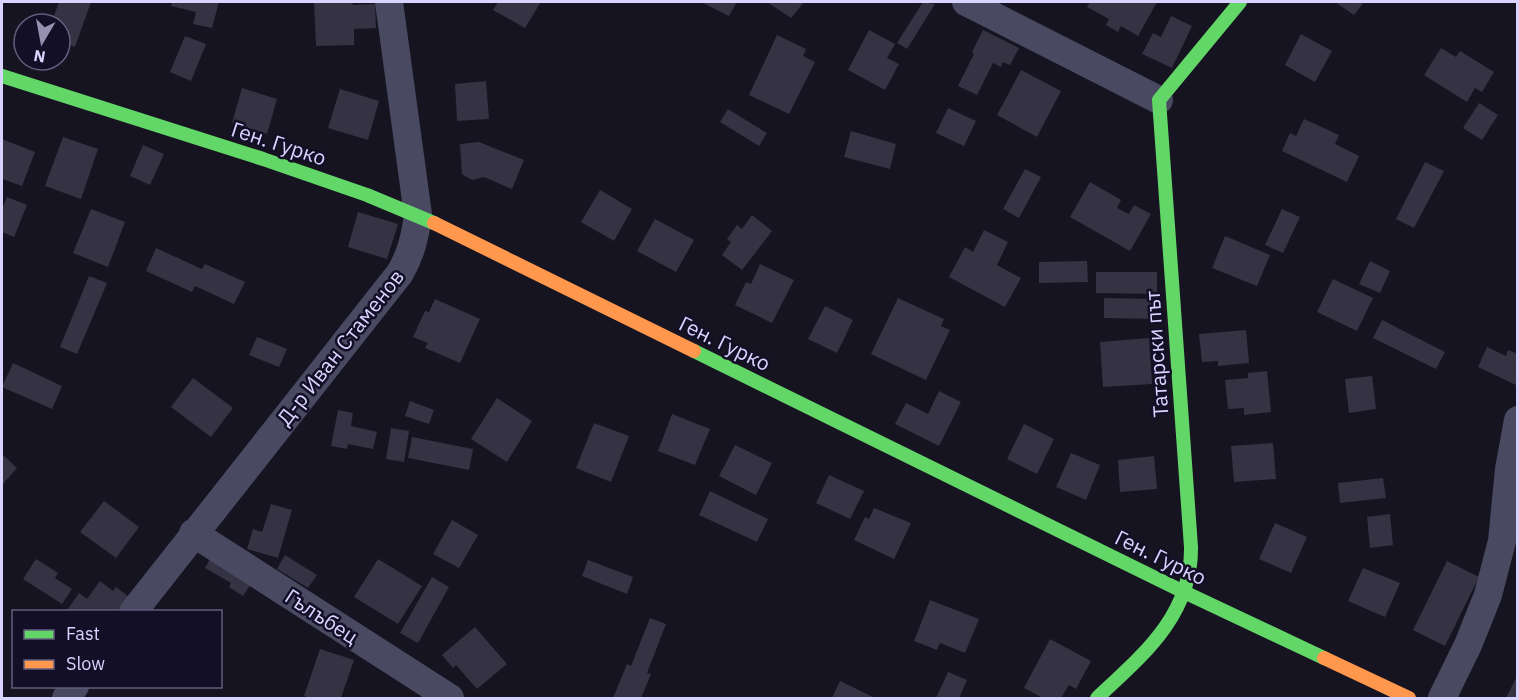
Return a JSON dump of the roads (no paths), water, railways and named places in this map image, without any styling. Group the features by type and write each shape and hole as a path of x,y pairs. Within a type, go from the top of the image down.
{"street":[{"name":"Д-р Иван Стаменов","path":"135,610 400,273 409,258 415,239 418,215 389,2"},
{"path":"966,2 1160,100 1240,2"},
{"name":"Ген. Гурко","path":"2,76 359,191 418,215 1184,592 1409,699"},
{"name":"Татарски път","path":"1097,699 1155,644 1173,619 1190,573 1191,547 1160,100"},
{"path":"1442,699 1468,645 1488,595 1502,541 1509,469 1518,420"},
{"name":"Гълъбец","path":"193,533 450,699"}]}
